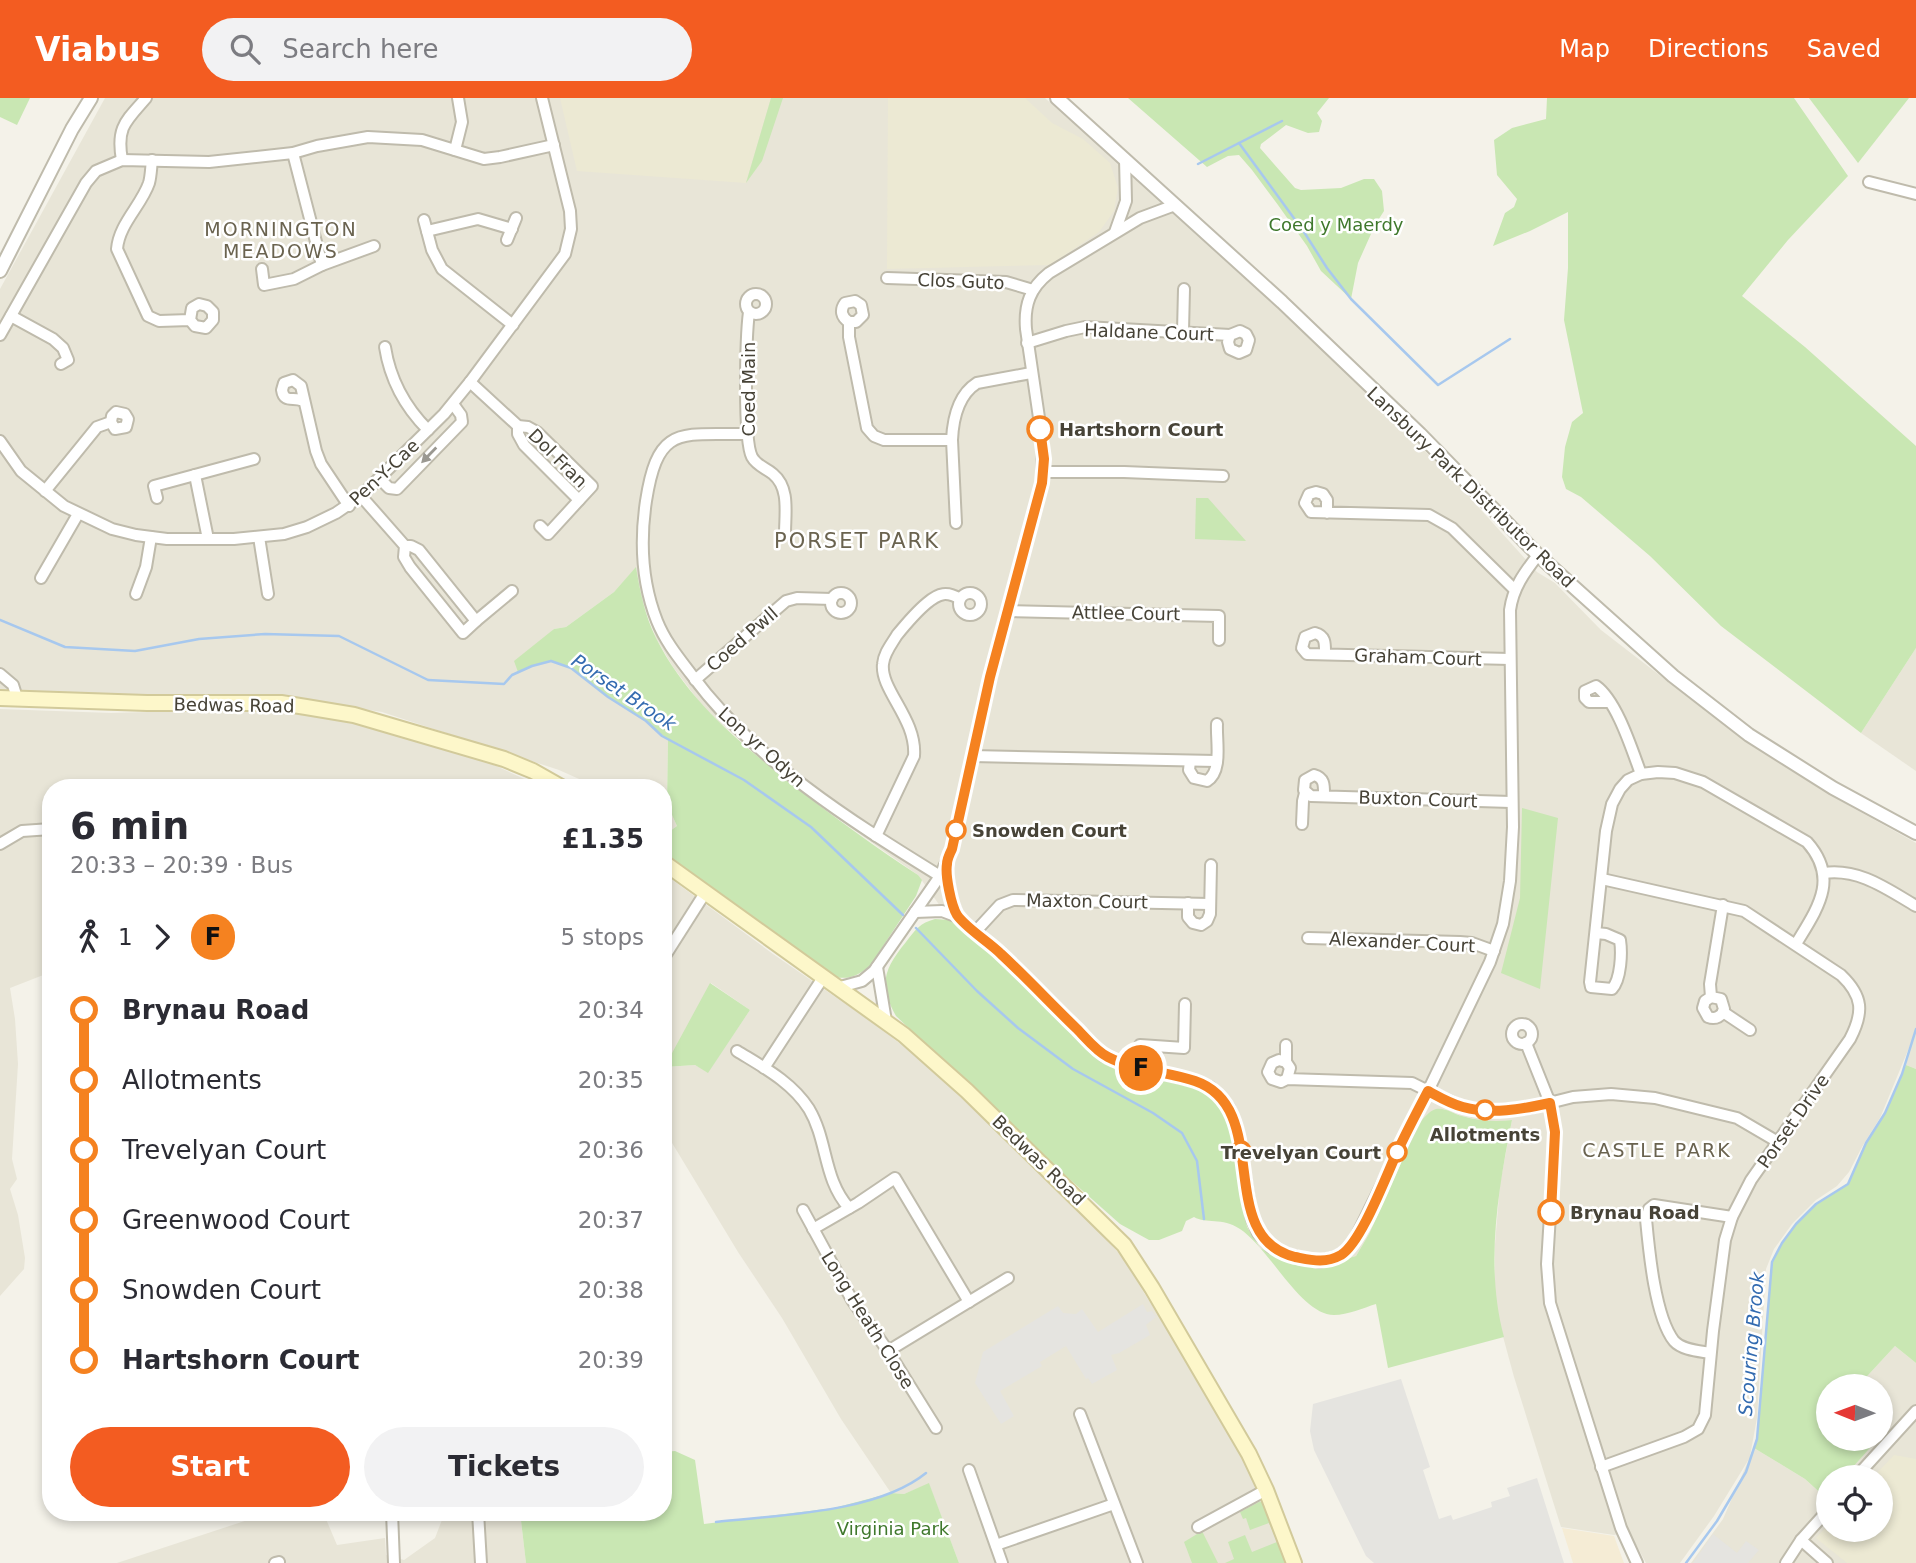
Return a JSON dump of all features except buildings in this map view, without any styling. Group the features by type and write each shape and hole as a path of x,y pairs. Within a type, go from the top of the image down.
{"main road":[{"name":"Bedwas Road","path":"0,698 146,703 281,703 338,712 504,759 547,779"},
{"name":"Bedwas Road","path":"672,869 886,1021 967,1091 1124,1245 1249,1454 1294,1563"}],"street":[{"path":"0,271 72,129 91,98"},
{"path":"122,160 119,132 146,98"},
{"path":"455,150 462,122 458,98"},
{"name":"Pen-Y-Cae","path":"0,441 5,461 78,514 112,529 151,537 208,539 284,534 307,527 349,506 380,479 453,404 561,261 568,246 570,211 542,98"},
{"name":"Lansbury Park Distributor Road","path":"1057,98 1282,302 1420,434 1538,555 1673,676 1749,736 1833,788 1916,833"},
{"path":"0,335 86,183 96,171 122,160 209,162 293,153 368,137 422,140 477,158 491,159 554,145"},
{"path":"293,153 322,265"},
{"path":"1114,235 1126,201 1125,159"},
{"path":"152,160 149,182 121,233 117,249 148,316 159,321 190,320"},
{"path":"1869,182 1916,194"},
{"path":"840,987 862,981 877,967 940,876 952,849 990,677 1044,472 1043,444 1027,343 1026,311 1032,290 1049,274 1147,214 1175,205"},
{"path":"512,229 478,219 426,225 432,250 446,273 513,325"},
{"path":"262,269 264,285 294,279 322,265 374,246"},
{"name":"Clos Guto","path":"887,278 1006,282 1032,290"},
{"path":"1182,331 1184,289"},
{"name":"Coed Main","path":"749,312 746,434 752,458 782,482 785,490 785,534"},
{"path":"11,316 60,344 68,360 61,364"},
{"path":"849,322 849,337 867,428 874,436 896,442 952,440"},
{"name":"Haldane Court","path":"1027,343 1085,327 1230,335"},
{"path":"385,346 388,365 399,391 416,419 428,430"},
{"path":"956,523 952,440 954,417 960,402 977,383 1031,373"},
{"name":"Dol Fran","path":"470,382 518,426 537,432 592,486 548,534 540,526"},
{"path":"303,401 321,464 349,506"},
{"path":"380,479 389,488 397,489 462,422 461,415 453,404"},
{"path":"45,491 97,427 111,422"},
{"path":"518,426 518,434 524,445 579,500"},
{"name":"Lon yr Odyn","path":"746,434 683,435 670,441 662,449 646,500 643,560 656,618 669,646 735,728 777,765 854,823 940,876"},
{"path":"157,498 154,486 254,459"},
{"path":"1044,472 1223,476"},
{"path":"195,475 208,539"},
{"path":"361,496 405,546 404,557 410,567 463,633 512,591"},
{"path":"1327,513 1429,515 1451,528 1515,590"},
{"path":"41,578 78,514"},
{"path":"136,594 146,567 151,537"},
{"path":"259,537 268,594"},
{"path":"405,546 419,550 476,621"},
{"path":"915,912 942,911 958,917 976,931 1104,1056 1130,1066 1210,1087 1229,1108 1237,1129 1252,1219 1258,1233 1272,1247 1289,1255 1319,1262 1341,1255 1354,1241 1428,1091 1494,951 1503,924 1510,881 1513,827 1510,610 1523,574 1538,555"},
{"path":"876,836 914,756 915,743 907,720 883,674 886,651 922,607 937,594 951,594 960,599"},
{"name":"Coed Pwll","path":"695,680 786,601 797,598 832,599"},
{"name":"Attlee Court","path":"1009,611 1219,616 1219,640"},
{"name":"Graham Court","path":"1325,654 1510,659"},
{"path":"0,674 13,685 17,698"},
{"path":"1608,702 1625,731 1641,774"},
{"path":"1190,761 1194,778 1202,781 1215,775 1217,724"},
{"path":"972,756 1216,761"},
{"path":"1596,933 1620,940 1616,984 1612,989 1591,987 1590,982 1606,831 1612,804 1619,789 1628,780 1641,774 1675,773 1703,782 1807,842 1820,858 1824,873 1823,896 1796,944"},
{"path":"1302,824 1304,780 1314,775 1323,780 1324,796"},
{"name":"Buxton Court","path":"1305,793 1311,796 1511,803"},
{"path":"0,844 22,831 42,830"},
{"path":"946,865 950,897 958,917"},
{"path":"1188,903 1190,920 1193,923 1201,925 1209,918 1211,865"},
{"path":"1824,873 1851,873 1875,882 1916,906"},
{"name":"Porset Drive","path":"1601,1467 1684,1437 1698,1429 1705,1415 1710,1353 1726,1240 1732,1217 1751,1180 1850,1039 1859,1023 1860,1006 1853,986 1841,975 1744,911 1602,880"},
{"path":"672,946 705,893"},
{"name":"Maxton Court","path":"976,931 1000,905 1013,900 1210,904"},
{"path":"1723,905 1710,984 1711,997 1705,1001 1704,1011 1712,1018 1723,1013 1750,1030"},
{"name":"Alexander Court","path":"1308,938 1460,942 1472,943 1494,951"},
{"path":"877,967 886,1021"},
{"path":"764,1068 824,976"},
{"path":"1130,1066 1140,1045 1184,1048 1185,1004"},
{"path":"1526,1043 1550,1103 1555,1132 1547,1264 1550,1303 1621,1528 1637,1563"},
{"path":"1286,1045 1286,1062 1290,1068 1287,1079"},
{"path":"737,1051 788,1084 800,1096 810,1111 821,1139 828,1170 849,1208"},
{"path":"1286,1062 1275,1061 1270,1066 1268,1072 1274,1081 1287,1079 1412,1083 1463,1107 1486,1111 1506,1111 1573,1097 1611,1094 1655,1098 1737,1118 1778,1142"},
{"path":"813,1229 895,1178 969,1302"},
{"path":"1710,1353 1691,1350 1675,1343 1668,1329 1658,1304 1646,1219 1649,1209 1654,1205 1732,1217"},
{"name":"Long Heath Close","path":"803,1210 852,1300 888,1351 936,1428"},
{"path":"888,1351 1008,1278"},
{"path":"1867,1465 1916,1411"},
{"path":"1080,1414 1137,1563"},
{"path":"969,1470 1002,1563"},
{"path":"1198,1527 1266,1490"},
{"path":"996,1545 1114,1504"},
{"path":"392,1521 394,1563"},
{"path":"479,1521 481,1563"},
{"path":"1786,1563 1816,1524"},
{"path":"1801,1541 1827,1563"}],"shaded area":[{"path":"105,98 1045,98 1313,341 1454,480 1537,572 1555,583 1601,630 1745,741 1839,800 1916,843 1916,1069 1906,1065 1911,1043 1880,1118 1849,1172 1837,1186 1816,1200 1792,1224 1774,1249 1766,1269 1757,1418 1750,1456 1754,1448 1805,1479 1816,1489 1816,1542 1893,1542 1893,1465 1855,1465 1867,1451 1894,1451 1894,1374 1869,1374 1895,1346 1916,1363 1916,1563 1691,1563 1723,1519 1749,1459 1714,1516 1680,1563 1646,1563 1629,1532 1614,1535 1561,1527 1495,1307 1495,1244 1500,1184 1512,1120 1480,1120 1444,1109 1419,1123 1369,1234 1356,1256 1332,1263 1295,1263 1260,1248 1247,1227 1228,1117 1149,1074 1121,1070 1104,1063 968,931 950,920 918,875 831,814 757,756 704,708 673,667 656,638 642,600 636,568 614,592 566,627 554,629 518,672 551,661 571,668 608,697 646,721 668,740 667,779 579,779 382,712 287,697 0,693 0,289"},
{"path":"560,98 771,98 746,183 577,171"},
{"path":"888,98 1025,98 1052,123 1083,139 1110,163 1118,188 1114,211 1099,232 1050,265 887,269"},
{"path":"1916,648 1916,771 1861,733"},
{"path":"0,709 111,713 278,711 366,725 483,760 525,779 42,779 42,976 10,988 18,1064 12,1159 17,1179 10,1189 18,1215 25,1258 24,1269 0,1296"},
{"path":"672,815 677,826 672,830"},
{"path":"672,880 925,1063 1091,1222 1122,1257 1217,1411 1259,1484 1290,1563 959,1563 929,1484 904,1494 891,1493 841,1419 782,1318 738,1252 672,1143 672,1067 695,1065 708,1072 750,1010 711,983 672,1056"},
{"path":"1143,1304 1147,1312 1152,1311 1156,1317 1146,1325 1150,1335 1111,1355 1117,1370 1092,1384 1086,1379 1066,1346 1040,1362 1042,1366 1000,1391 1014,1416 1001,1424 975,1383 983,1352 1058,1306 1063,1313 1076,1314 1082,1309 1098,1332"},
{"path":"1401,1379 1430,1467 1423,1470 1439,1519 1451,1515 1453,1520 1492,1507 1491,1502 1510,1496 1507,1488 1537,1478 1564,1563 1374,1563 1366,1556 1314,1450 1310,1431 1313,1404"},
{"path":"1894,1455 1916,1459 1916,1563 1847,1563 1821,1542 1893,1542 1893,1465 1884,1465"},
{"path":"245,1521 327,1521 337,1545 385,1538 386,1555 404,1560 435,1538 442,1521 521,1521 526,1563 117,1563"},
{"path":"1562,1528 1614,1536 1624,1563 1573,1563"},
{"path":"1713,1534 1737,1553 1746,1541 1759,1550 1748,1563 1693,1563"}],"green space":[{"path":"0,98 30,98 17,125 0,117"},
{"path":"771,98 783,98 762,161 746,183"},
{"name":"Coed y Maerdy","path":"1128,98 1329,98 1317,113 1322,121 1319,132 1308,133 1286,125 1261,144 1260,148 1295,188 1341,188 1364,179 1374,179 1382,191 1384,211 1358,263 1351,299 1321,271 1307,246 1239,155 1228,156 1207,167"},
{"path":"1547,98 1794,98 1848,176 1788,240 1742,296 1805,347 1916,446 1916,648 1861,733 1721,626 1650,556 1581,497 1566,489 1562,477 1565,447 1572,422 1583,413 1564,320 1568,212 1493,246 1505,213 1514,207 1517,199 1497,175 1494,140 1512,128 1546,119"},
{"path":"1809,98 1909,98 1858,163"},
{"path":"1196,498 1208,498 1246,541 1195,539"},
{"path":"636,567 652,630 669,660 699,701 773,769 922,880 916,896 870,966 858,974 846,978 836,977 672,860 672,830 677,826 672,815 672,779 667,779 668,740 646,721 608,697 571,668 551,661 518,672 514,661 554,629 566,627 614,592"},
{"path":"1522,808 1558,818 1540,989 1501,973 1520,898"},
{"path":"935,919 950,920 968,931 1093,1054 1109,1064 1127,1070 1183,1084 1216,1101 1228,1117 1247,1227 1260,1248 1233,1225 1194,1217 1186,1221 1182,1231 1159,1240 1149,1240 1120,1224 1030,1144 896,1016 885,986 888,969 915,931"},
{"path":"710,983 750,1010 708,1073 695,1065 672,1067 672,1053"},
{"path":"1906,1065 1916,1069 1916,1363 1895,1346 1869,1374 1816,1374 1816,1451 1867,1451 1855,1465 1816,1465 1816,1489 1805,1479 1754,1448 1757,1439 1772,1262 1796,1224 1816,1204 1848,1184 1866,1143 1885,1113"},
{"path":"1439,1109 1481,1120 1512,1120 1498,1201 1494,1256 1498,1310 1504,1337 1388,1368 1376,1304 1339,1315 1322,1312 1297,1293 1260,1248 1295,1263 1332,1263 1356,1256 1369,1234 1419,1123 1429,1113"},
{"name":"Virginia Park","path":"672,1451 695,1460 704,1524 834,1508 891,1493 904,1494 929,1483 959,1563 526,1563 521,1521 672,1521"},
{"path":"1264,1502 1287,1563 1225,1563 1234,1559 1228,1542 1245,1535 1252,1552 1277,1542 1269,1523 1250,1530 1246,1518 1243,1519 1240,1512"},
{"path":"1202,1531 1218,1563 1192,1563 1184,1542"}],"waterway":[{"path":"1198,164 1282,121"},
{"path":"1239,143 1351,299 1438,385 1510,339"},
{"name":"Porset Brook","path":"0,620 65,647 135,651 199,639 265,634 339,636 428,680 504,684 512,675 551,661 571,668 608,697 646,721 662,736 744,780 811,827 903,915"},
{"name":"Porset Brook","path":"916,928 977,991 1018,1028 1073,1069 1153,1113 1182,1133 1197,1161 1204,1219"},
{"name":"Scouring Brook","path":"1686,1563 1717,1521 1746,1472 1757,1439 1772,1262 1796,1224 1816,1204 1848,1184 1866,1143 1885,1113 1902,1074 1916,1029"},
{"path":"716,1522 797,1514 854,1504 881,1497 926,1473"}],"bus line":[{"name":"F","path":"1040,429 1044,459 1042,483 990,677 952,849 946,865 950,897 958,917 1001,954 1104,1056 1123,1064 1154,1070 1210,1087 1229,1108 1237,1129 1252,1219 1258,1233 1272,1247 1289,1255 1319,1262 1341,1255 1354,1241 1366,1219 1428,1091 1463,1107 1486,1111 1506,1111 1550,1103 1555,1132 1551,1212"}],"place":[{"name":"Hartshorn Court","path":"1040,429"},
{"name":"Snowden Court","path":"956,830"},
{"name":"Allotments","path":"1485,1110"},
{"name":"Trevelyan Court","path":"1397,1152"},
{"name":"Brynau Road","path":"1551,1212"}],"district":[{"name":"MORNINGTON MEADOWS","path":"281,240"},
{"name":"PORSET PARK","path":"857,541"},
{"name":"CASTLE PARK","path":"1657,1150"}]}
